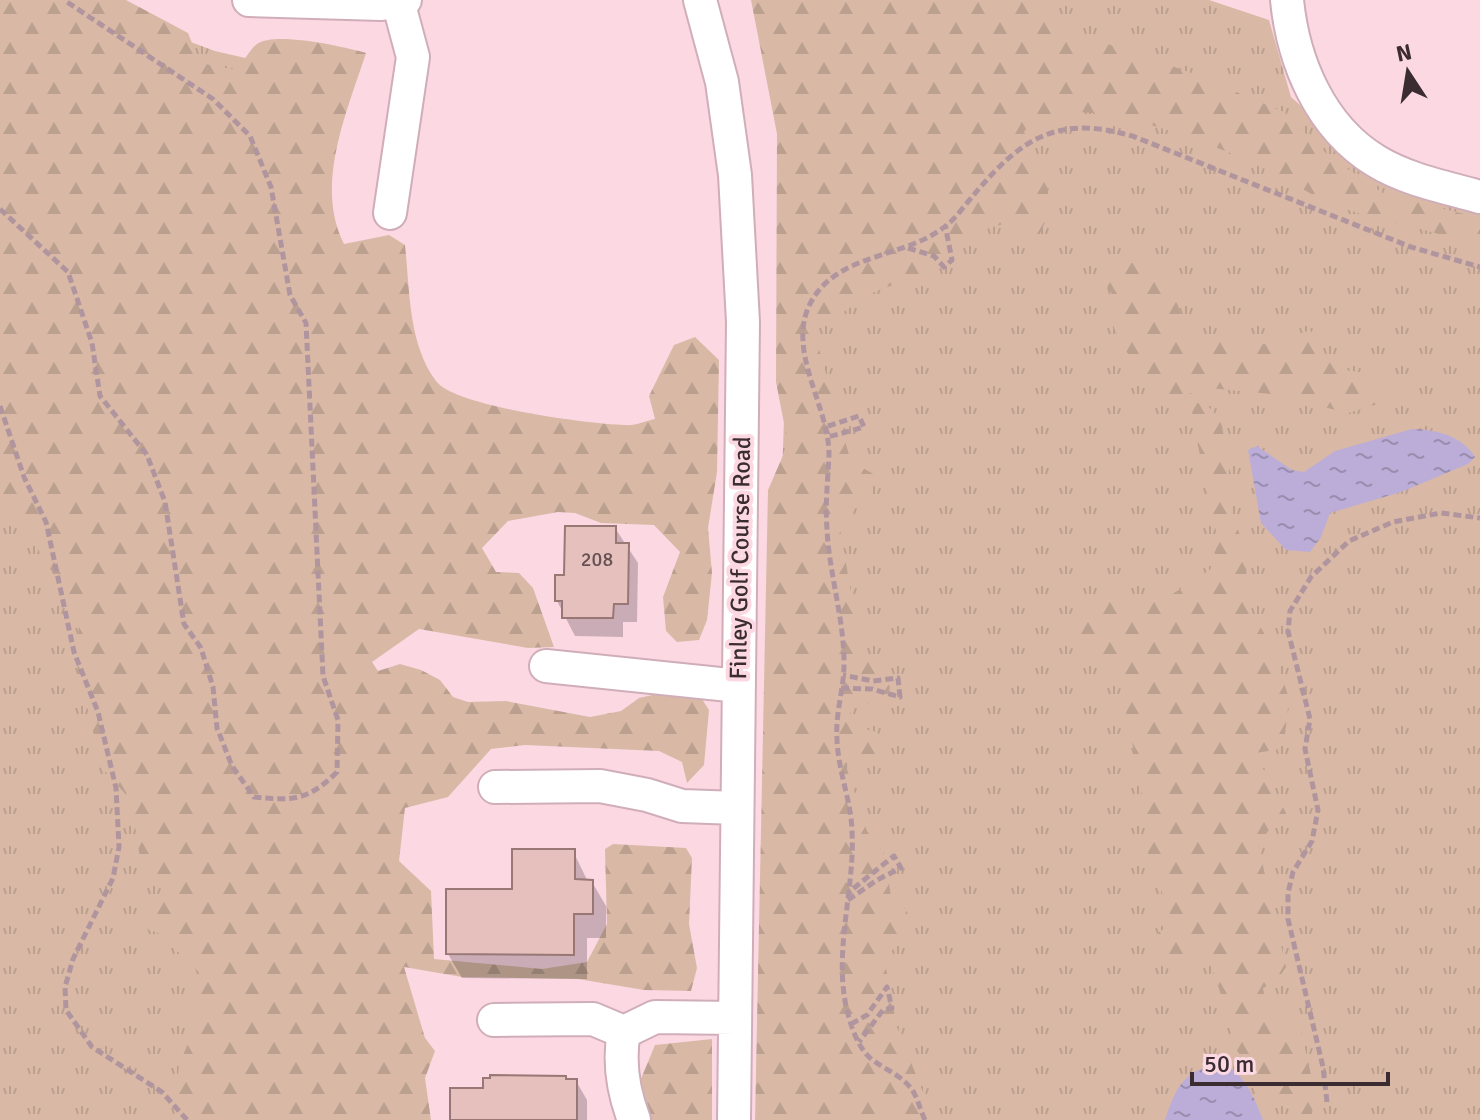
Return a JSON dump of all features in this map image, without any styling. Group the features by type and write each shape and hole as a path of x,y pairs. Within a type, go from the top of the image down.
{"street":[{"path":"249,0 401,1 413,57 390,213"},
{"name":"Finley Golf Course Road","path":"700,0 722,82 738,227 743,322 734,1120"},
{"path":"1287,0 1296,56 1310,87 1347,136 1375,161 1415,179 1480,197"},
{"path":"546,666 739,686"},
{"path":"495,787 600,786 682,806 737,808"},
{"path":"494,1020 593,1019 624,1032 655,1017 735,1018"},
{"path":"624,1032 620,1054 626,1098 634,1120"}],"path":[{"path":"0,209 68,272 92,343 100,396 147,455 165,502 184,624 201,648 213,687 217,728 232,766 254,797 291,801 321,788 337,772 338,720 323,676 306,323 290,295 271,187 250,136 213,99 64,0"},
{"path":"925,1120 911,1087 869,1056 859,1042 851,1024 843,977 853,835 836,737 843,675 840,612 827,530 828,426 816,394 804,343 811,302 841,270 907,248 945,225 956,217 984,179 1030,145 1061,128 1106,128 1411,247 1480,267"},
{"path":"907,248 934,256 944,267 952,260 945,225"},
{"path":"0,406 24,477 46,522 74,652 98,712 116,788 119,847 113,878 73,959 65,987 66,1010 92,1047 162,1092 187,1120"},
{"path":"828,426 859,416 864,427 828,437"},
{"path":"1327,1102 1323,1067 1288,919 1288,893 1293,872 1312,841 1318,810 1305,749 1310,719 1288,631 1290,611 1311,577 1329,557 1359,536 1393,522 1441,513 1480,518"},
{"path":"841,688 872,689 900,697 898,678 873,681 843,675"},
{"path":"847,902 877,880 901,868 894,856 848,893"},
{"path":"851,1024 867,1015 887,987 892,1008 883,1010 859,1042"}],"green space":[{"path":"0,0 142,24 215,51 258,61 359,1120 0,1120"},
{"path":"0,0 126,0 188,33 200,63 237,70 254,47 266,40 310,41 366,53 337,148 332,198 336,221 344,244 389,235 405,245 412,316 420,350 436,381 448,390 469,399 525,412 632,425 655,419 649,396 674,345 695,337 719,360 717,472 708,528 712,573 707,620 699,640 677,642 666,631 663,597 680,552 654,525 601,523 575,513 558,512 508,521 482,548 496,572 519,573 533,588 554,647 528,648 419,629 372,662 378,671 400,664 421,670 440,680 453,697 468,702 506,701 590,717 621,711 639,698 666,692 700,696 709,710 704,765 687,783 682,762 659,751 525,745 491,749 448,797 405,808 399,861 431,891 434,959 542,969 587,962 607,924 605,849 613,844 686,848 692,858 689,924 697,968 691,991 644,990 578,979 462,977 404,967 425,1038 435,1051 425,1078 431,1120 174,1120 179,1064 191,1037 197,985 203,976 158,933 147,929 170,891 143,878 131,800 100,766 89,711 77,692 79,615 0,488"},
{"path":"751,0 1046,0 1048,11 1076,33 1186,71 1284,112 1329,156 1384,194 1480,218 1480,249 1446,236 1340,207 1204,142 1134,120 1067,112 1041,118 1024,132 1043,170 1048,196 1048,209 1038,237 1013,221 970,234 944,267 876,291 814,331 849,455 856,464 875,475 872,494 863,498 840,529 860,644 890,687 888,697 852,708 849,718 856,727 877,732 883,741 883,763 873,765 859,758 848,757 847,769 867,831 884,853 891,896 907,911 909,925 906,936 888,953 885,963 897,1027 934,1120 755,1120 768,490 788,444 776,382 777,134"},
{"path":"760,0 1209,0 1269,20 1291,97 1381,177 1480,205 1480,1120 760,1120 785,390 779,103"},
{"path":"1125,262 1165,268 1189,337 1201,350 1223,340 1228,333 1266,344 1310,330 1334,369 1374,377 1390,393 1378,404 1348,413 1271,394 1209,388 1177,397 1166,393 1134,361 1118,339 1112,312 1113,295 1101,278 1108,269"},
{"path":"1193,403 1205,403 1221,420 1229,467 1228,499 1247,557 1245,601 1271,645 1289,698 1284,744 1276,750 1255,753 1287,815 1283,824 1269,830 1258,844 1286,967 1276,982 1263,988 1268,1018 1298,1016 1315,1093 1311,1120 1298,1120 1289,1109 1256,1095 1249,1065 1232,1045 1231,1026 1210,961 1200,960 1169,970 1158,954 1159,932 1173,923 1147,851 1146,813 1122,691 1085,645 1076,626 1084,606 1103,599 1171,595 1210,570 1218,541 1192,417"},
{"path":"712,1039 712,1120 624,1120 655,1045"}],"water":[{"path":"1412,429 1448,435 1463,443 1475,457 1468,464 1401,492 1330,513 1321,537 1310,552 1286,550 1261,523 1248,450 1257,446 1292,470 1304,472 1335,451"},
{"path":"1223,1065 1243,1080 1263,1120 1165,1120 1173,1098 1184,1081 1199,1070"}],"building":[{"path":"565,526 616,526 616,543 629,543 628,604 614,604 613,618 562,618 562,601 555,601 555,575 564,575"},
{"path":"512,849 575,849 575,879 593,880 593,914 574,914 574,955 446,954 446,889 512,889"},
{"path":"490,1075 566,1076 566,1079 577,1079 577,1120 450,1120 450,1088 483,1088 483,1078 490,1078"}]}
